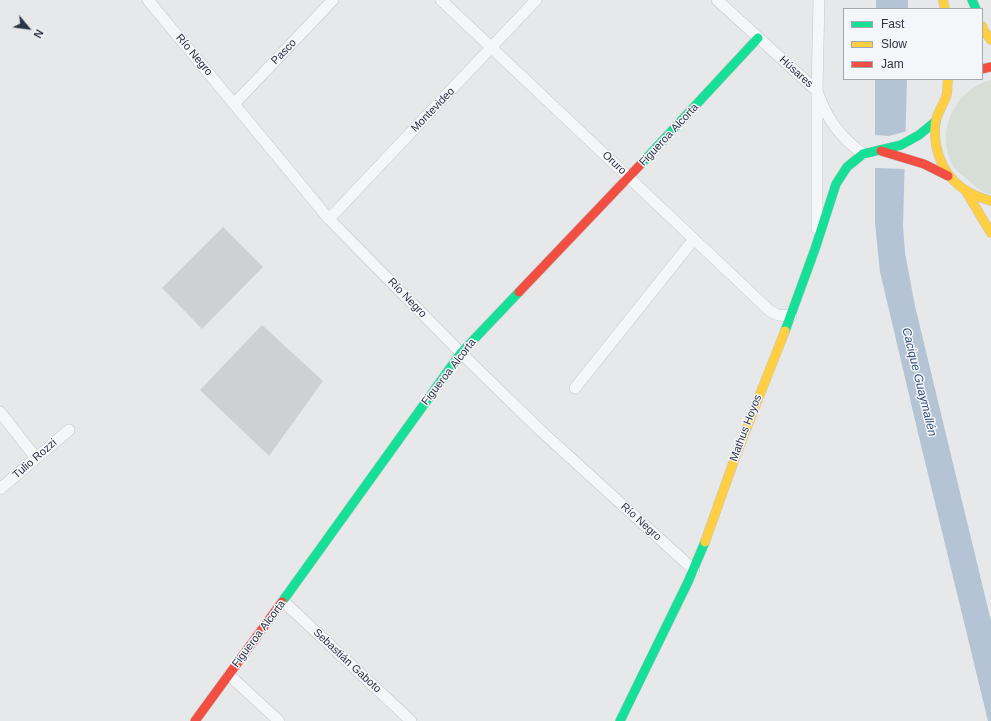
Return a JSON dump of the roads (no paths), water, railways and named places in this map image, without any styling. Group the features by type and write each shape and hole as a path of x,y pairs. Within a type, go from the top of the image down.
{"main road":[{"path":"983,28 991,40"},
{"name":"Figueroa Alcorta","path":"196,721 462,353 758,38"},
{"path":"946,97 948,80"},
{"path":"948,176 940,158 936,140 936,121 939,110 946,97 958,84"},
{"name":"Mathus Hoyos","path":"620,721 703,549 736,455 818,243 836,184 846,167 863,154 906,142 920,135 936,121"},
{"name":"Mathus Hoyos","path":"878,151 905,157 930,165 948,176 964,190"},
{"path":"964,190 977,197 991,201"},
{"path":"964,190 980,213 991,233"}],"street":[{"name":"Río Negro","path":"148,0 329,218 540,430 694,570"},
{"name":"Pasco","path":"234,104 333,0"},
{"name":"Oruro","path":"441,0 770,311 778,315 791,316"},
{"name":"Montevideo","path":"329,218 536,0"},
{"name":"Húsares","path":"716,0 817,91 823,107 835,129 853,147 863,154"},
{"path":"818,243 817,91 819,0"},
{"path":"575,388 694,239"},
{"path":"0,412 36,458"},
{"name":"Tulio Rozzi","path":"0,489 69,430"},
{"name":"Sebastián Gaboto","path":"283,601 411,721"},
{"path":"228,675 279,721"}],"water":[{"path":"876,0 908,0 908,8 876,8"},
{"name":"Cacique Guaymallén","path":"875,80 907,80 903,226 905,253 915,306 991,621 991,721 988,721 880,272 875,223"}]}
